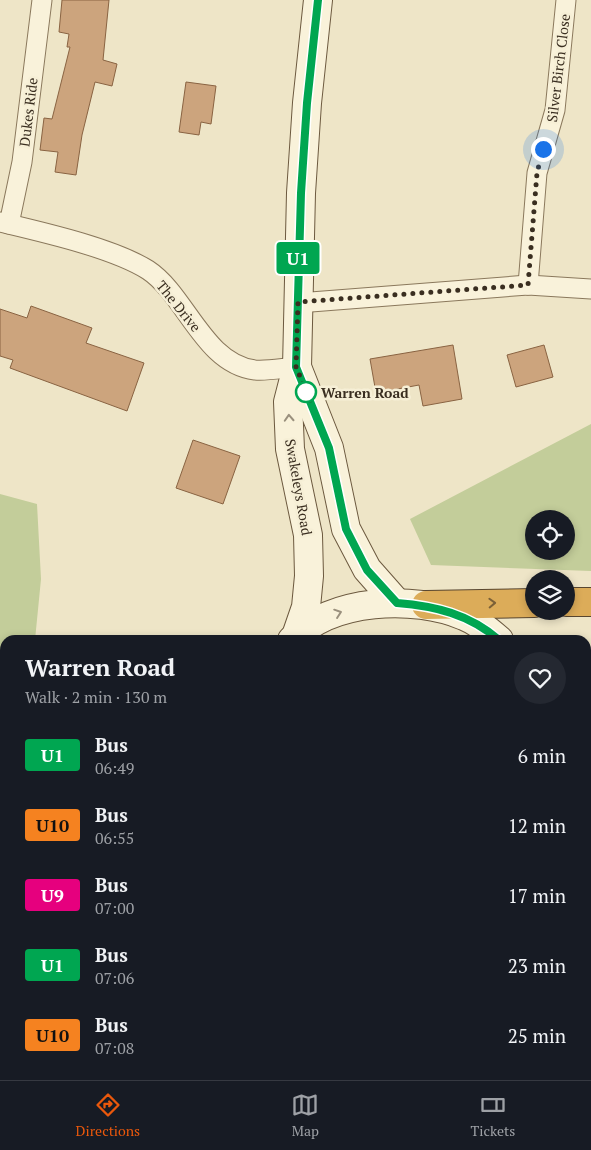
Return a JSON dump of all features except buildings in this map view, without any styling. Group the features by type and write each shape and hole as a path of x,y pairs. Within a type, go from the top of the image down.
{"highway":[{"path":"575,602 591,602"},
{"path":"426,606 525,603"}],"main road":[{"name":"Swakeleys Road","path":"295,635 306,607 309,576 308,535 290,449 288,402 296,367 304,141 318,0"},
{"name":"Swakeleys Road","path":"296,367 329,448 346,529 367,570 397,603"},
{"path":"298,635 320,620 342,611 367,605 397,603 426,606 464,616 492,635"}],"street":[{"name":"Dukes Ride","path":"4,223 22,162 42,0"},
{"name":"Silver Birch Close","path":"528,285 537,173 555,110 566,0"},
{"name":"The Drive","path":"4,223 106,252 149,271 173,295 210,343 234,363 254,370 296,367"},
{"path":"298,302 528,285 591,289"}],"green space":[{"path":"591,424 591,571 431,565 410,519"},
{"path":"0,494 37,504 41,579 35,635 0,635"}],"bus line":[{"name":"U1","path":"318,0 307,103 301,193 296,367 329,448 346,529 367,570 397,603 426,606 464,616 494,635"}],"place":[{"name":"Warren Road","path":"306,392"}],"route":[{"path":"306,392 310,400 296,367 298,302 440,290 528,285 537,173 543,149"}]}
